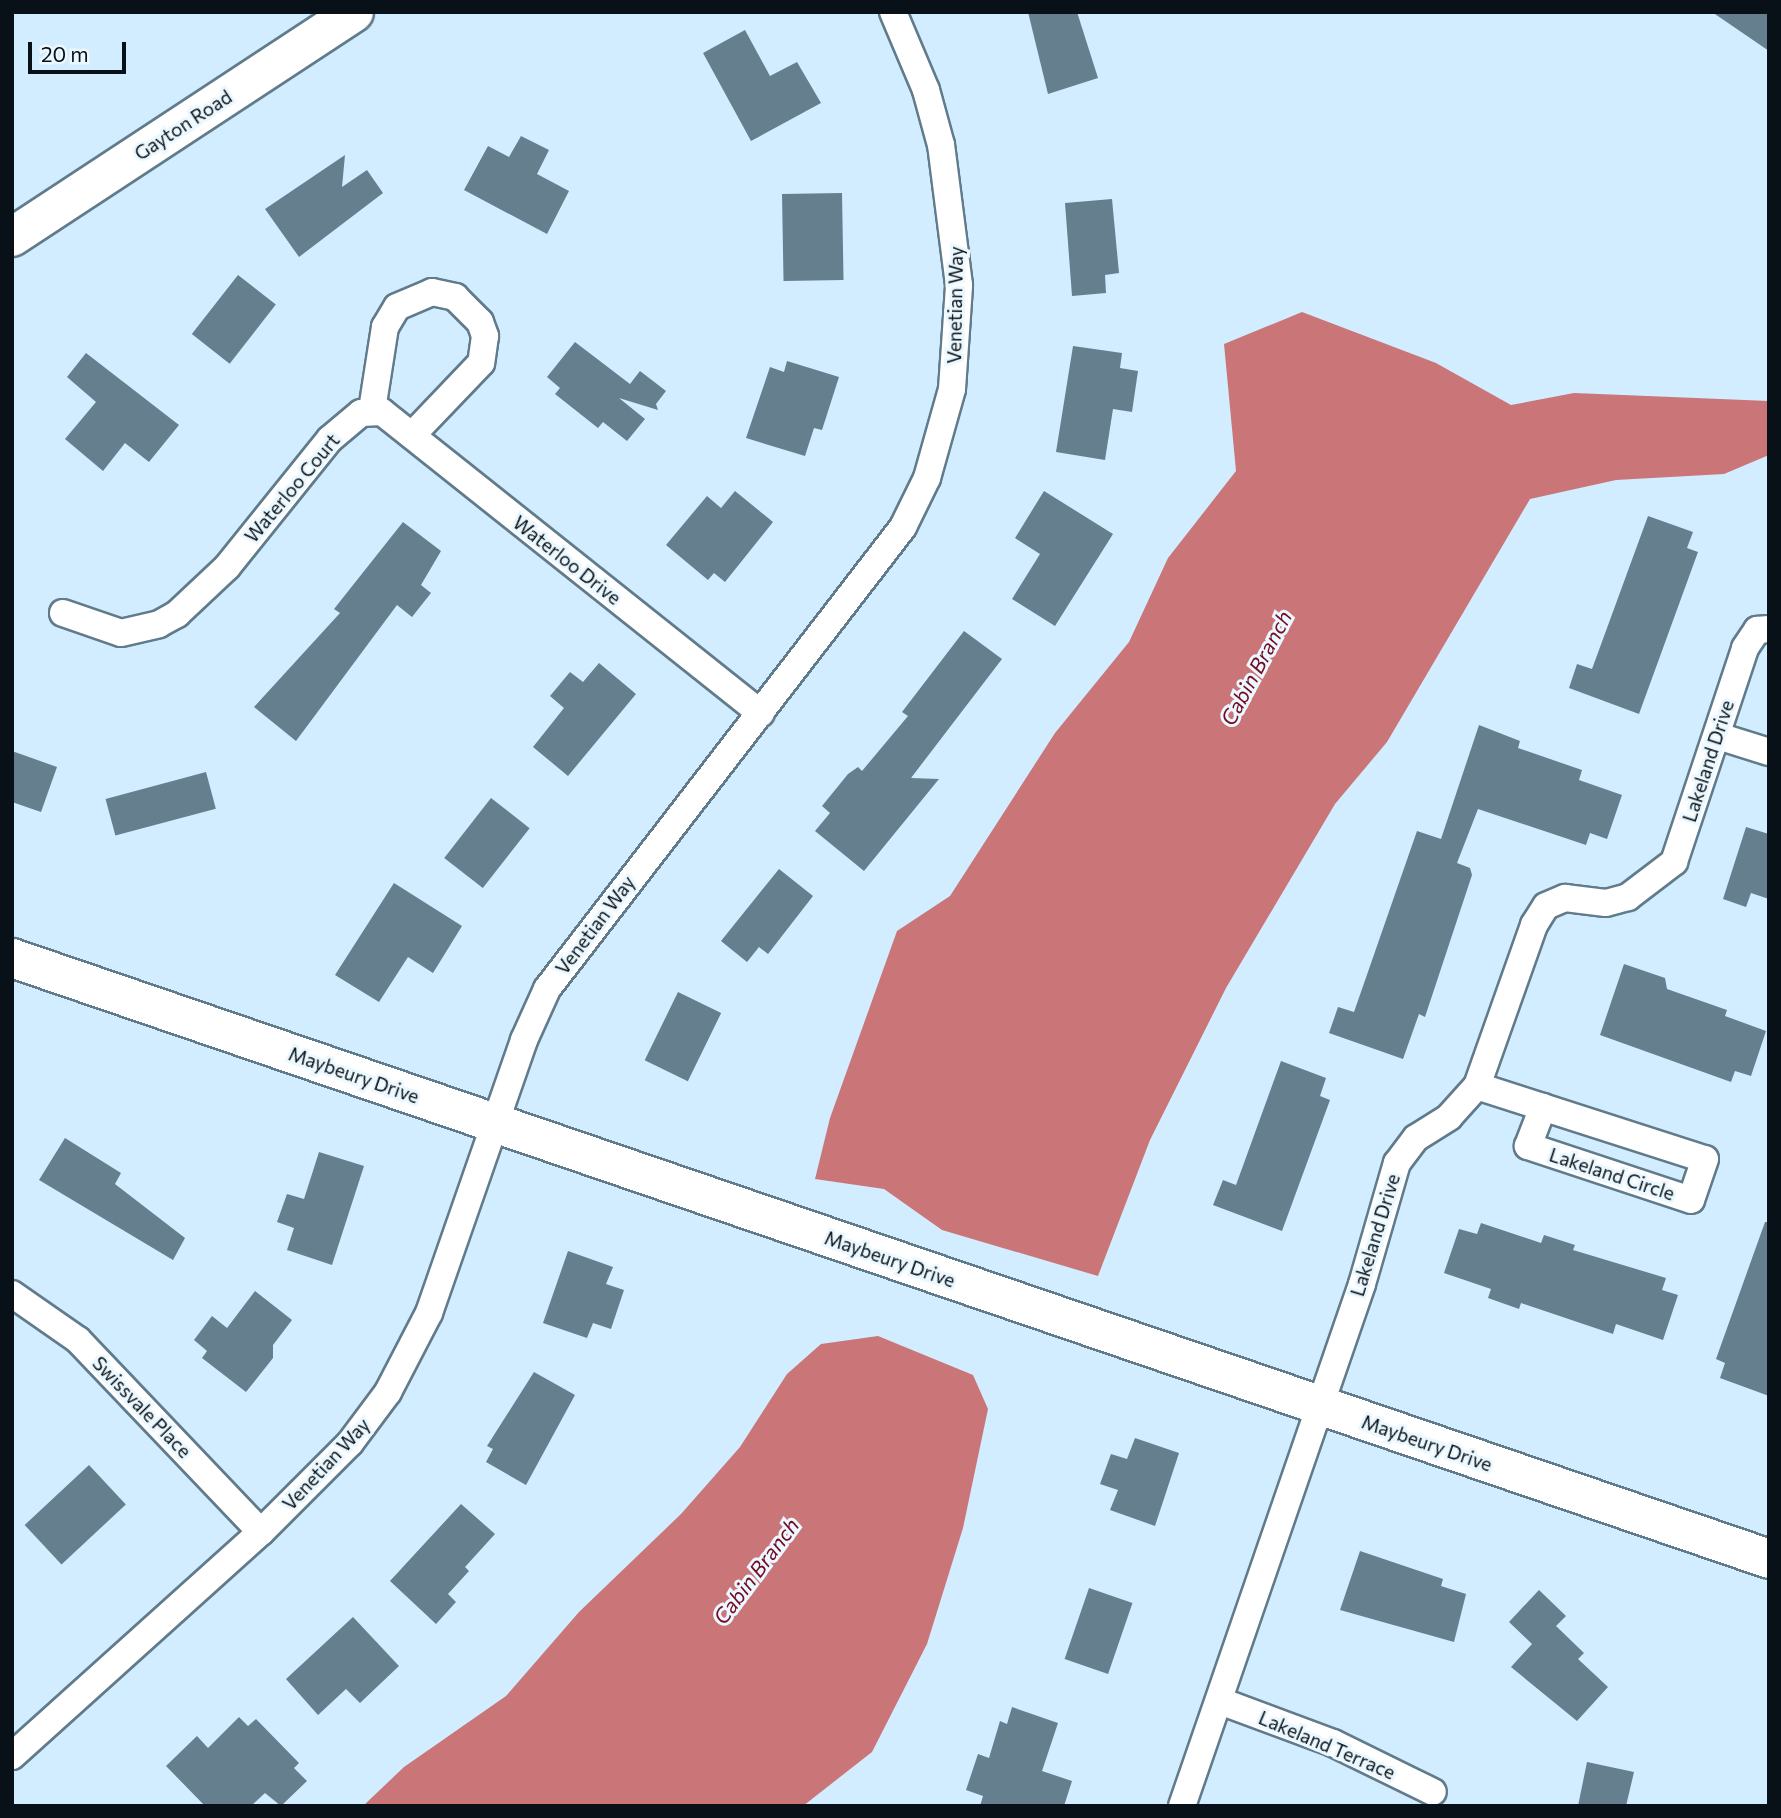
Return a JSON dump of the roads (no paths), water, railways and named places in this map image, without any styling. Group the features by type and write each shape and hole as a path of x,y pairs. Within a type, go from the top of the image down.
{"street":[{"name":"Gayton Road","path":"12,237 355,12"},
{"name":"Venetian Way","path":"12,1756 261,1532 350,1443 401,1369 429,1313 495,1124 547,989 903,527 927,478 952,389 958,347 956,236 926,90 893,12"},
{"path":"372,411 385,327 397,307 432,292 455,297 480,322 485,336 481,363 414,433"},
{"name":"Waterloo Drive","path":"372,411 393,416 761,713"},
{"name":"Waterloo Court","path":"63,613 121,633 159,625 177,614 226,567 330,439 351,419 372,411"},
{"name":"Lakeland Drive","path":"1182,1806 1320,1407 1397,1163 1416,1138 1455,1112 1477,1086 1540,914 1565,898 1606,903 1628,897 1663,874 1674,862 1745,648 1763,629"},
{"path":"1718,736 1769,752"},
{"name":"Maybeury Drive","path":"12,958 1769,1559"},
{"name":"Lakeland Circle","path":"1477,1086 1543,1107 1705,1159 1691,1200 1528,1146 1543,1107"},
{"name":"Swissvale Place","path":"12,1294 78,1340 261,1532"},
{"name":"Lakeland Terrace","path":"1220,1701 1333,1743 1433,1792"}],"water":[{"name":"Cabin Branch","path":"1302,312 1436,363 1511,405 1574,393 1769,401 1769,455 1724,474 1616,480 1530,499 1387,742 1335,804 1226,988 1150,1140 1098,1276 942,1230 884,1189 815,1179 830,1118 897,931 950,896 1055,733 1129,642 1168,558 1236,471 1224,344"},
{"name":"Cabin Branch","path":"878,1336 973,1375 988,1409 963,1528 927,1644 872,1752 803,1806 363,1806 404,1767 506,1696 579,1612 681,1514 740,1447 787,1374 821,1344"}]}
